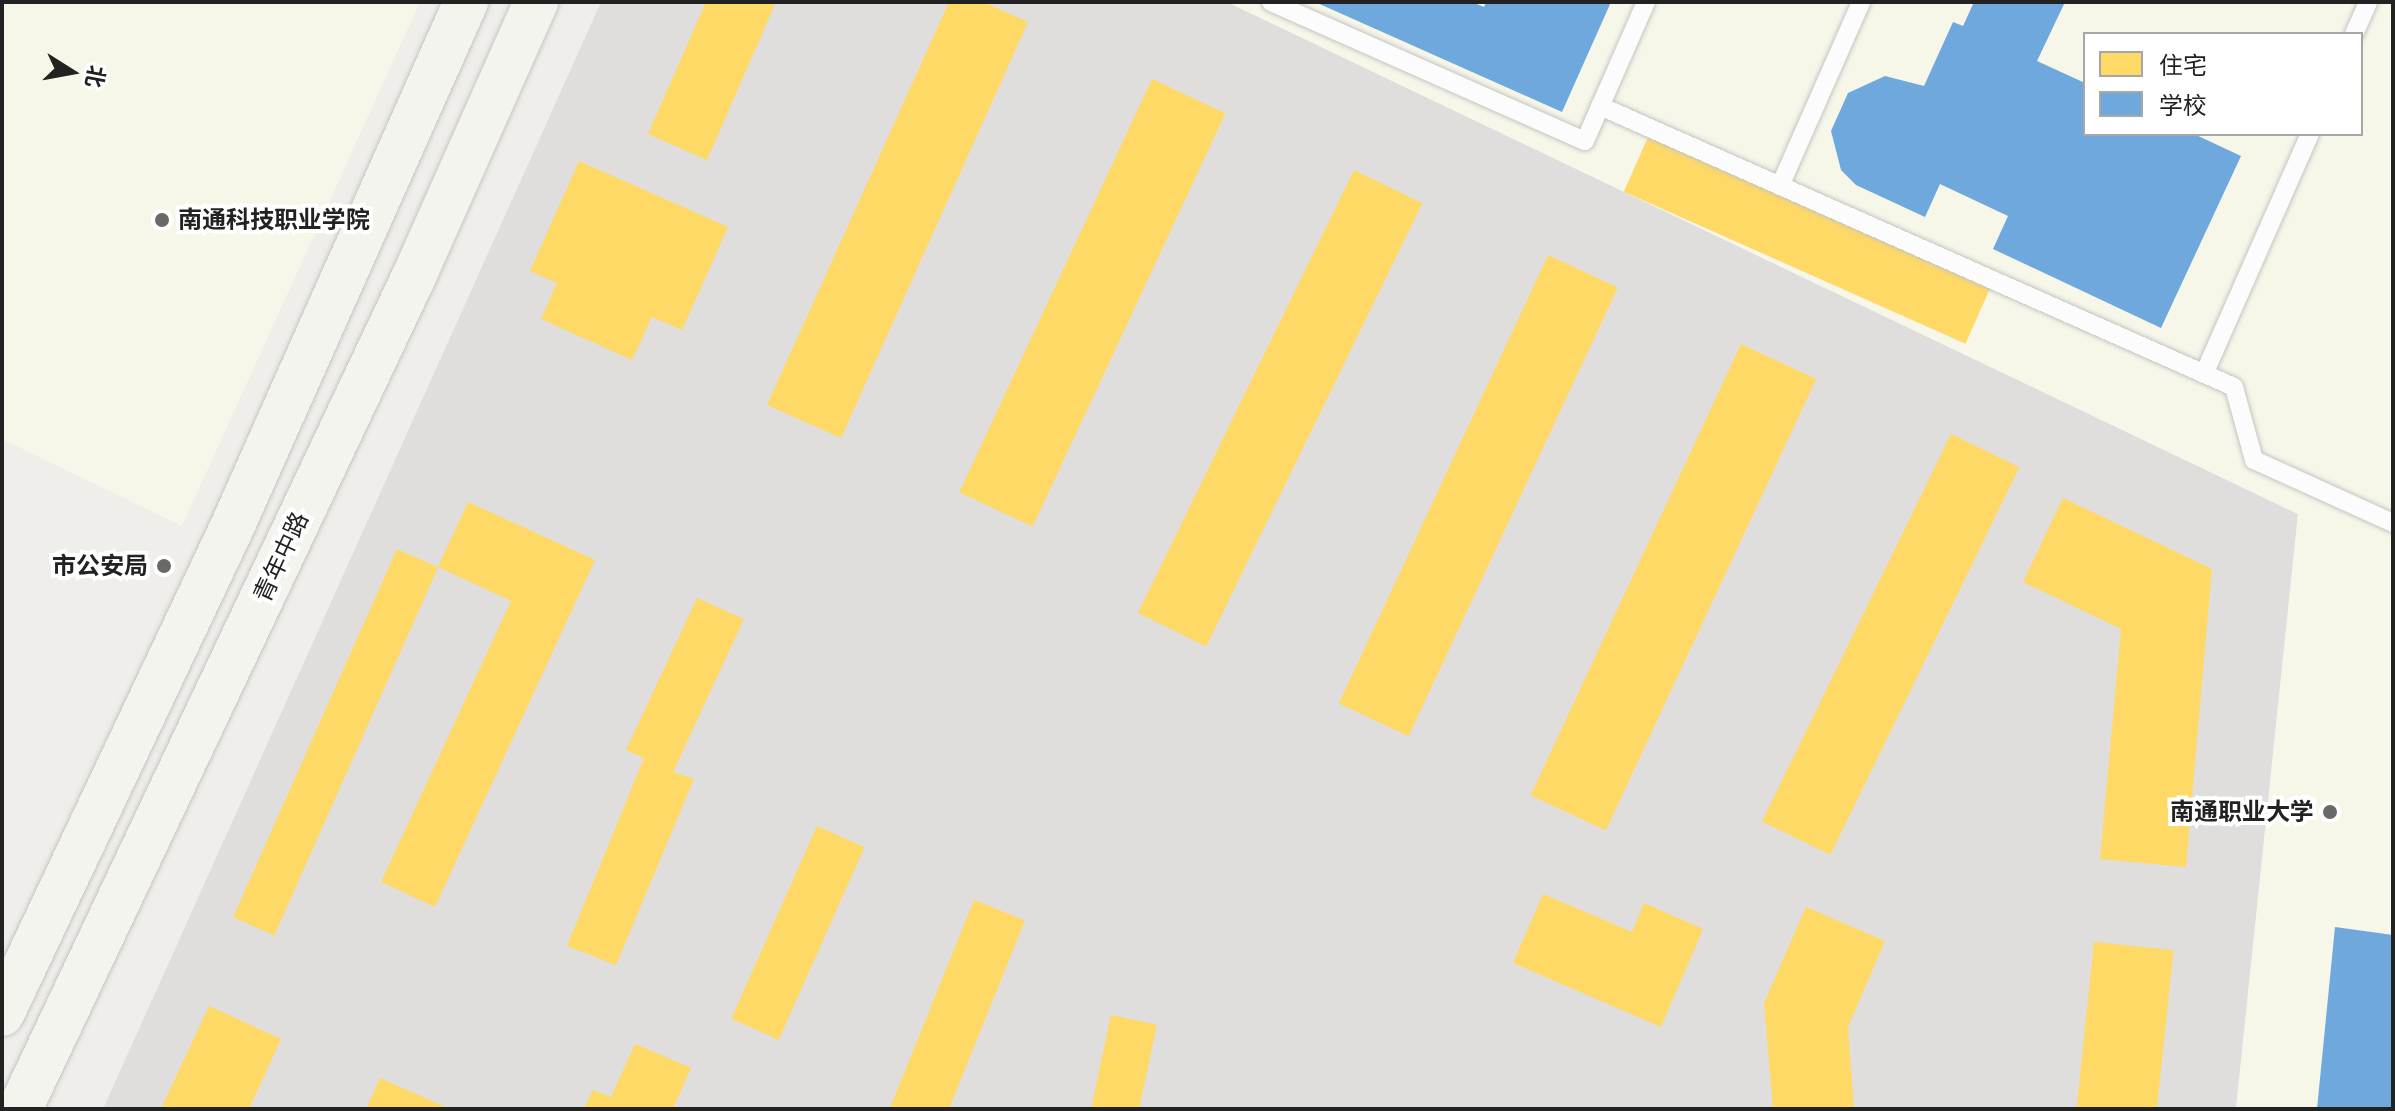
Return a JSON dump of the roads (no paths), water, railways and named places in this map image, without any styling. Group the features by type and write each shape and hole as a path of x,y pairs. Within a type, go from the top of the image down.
{"main road":[{"path":"2,1014 233,525 466,2"},
{"name":"青年中路","path":"20,1109 415,274 536,2"}],"lane":[{"path":"1271,2 1585,141 1646,2"},
{"path":"1780,186 1861,2"},
{"path":"2355,32 2368,2"},
{"path":"1600,106 2234,387 2254,460 2393,523"},
{"path":"2204,374 2309,136"}],"place":[{"name":"南通科技职业学院","path":"162,220"},
{"name":"市公安局","path":"164,566"},
{"name":"南通职业大学","path":"2330,812"}]}
